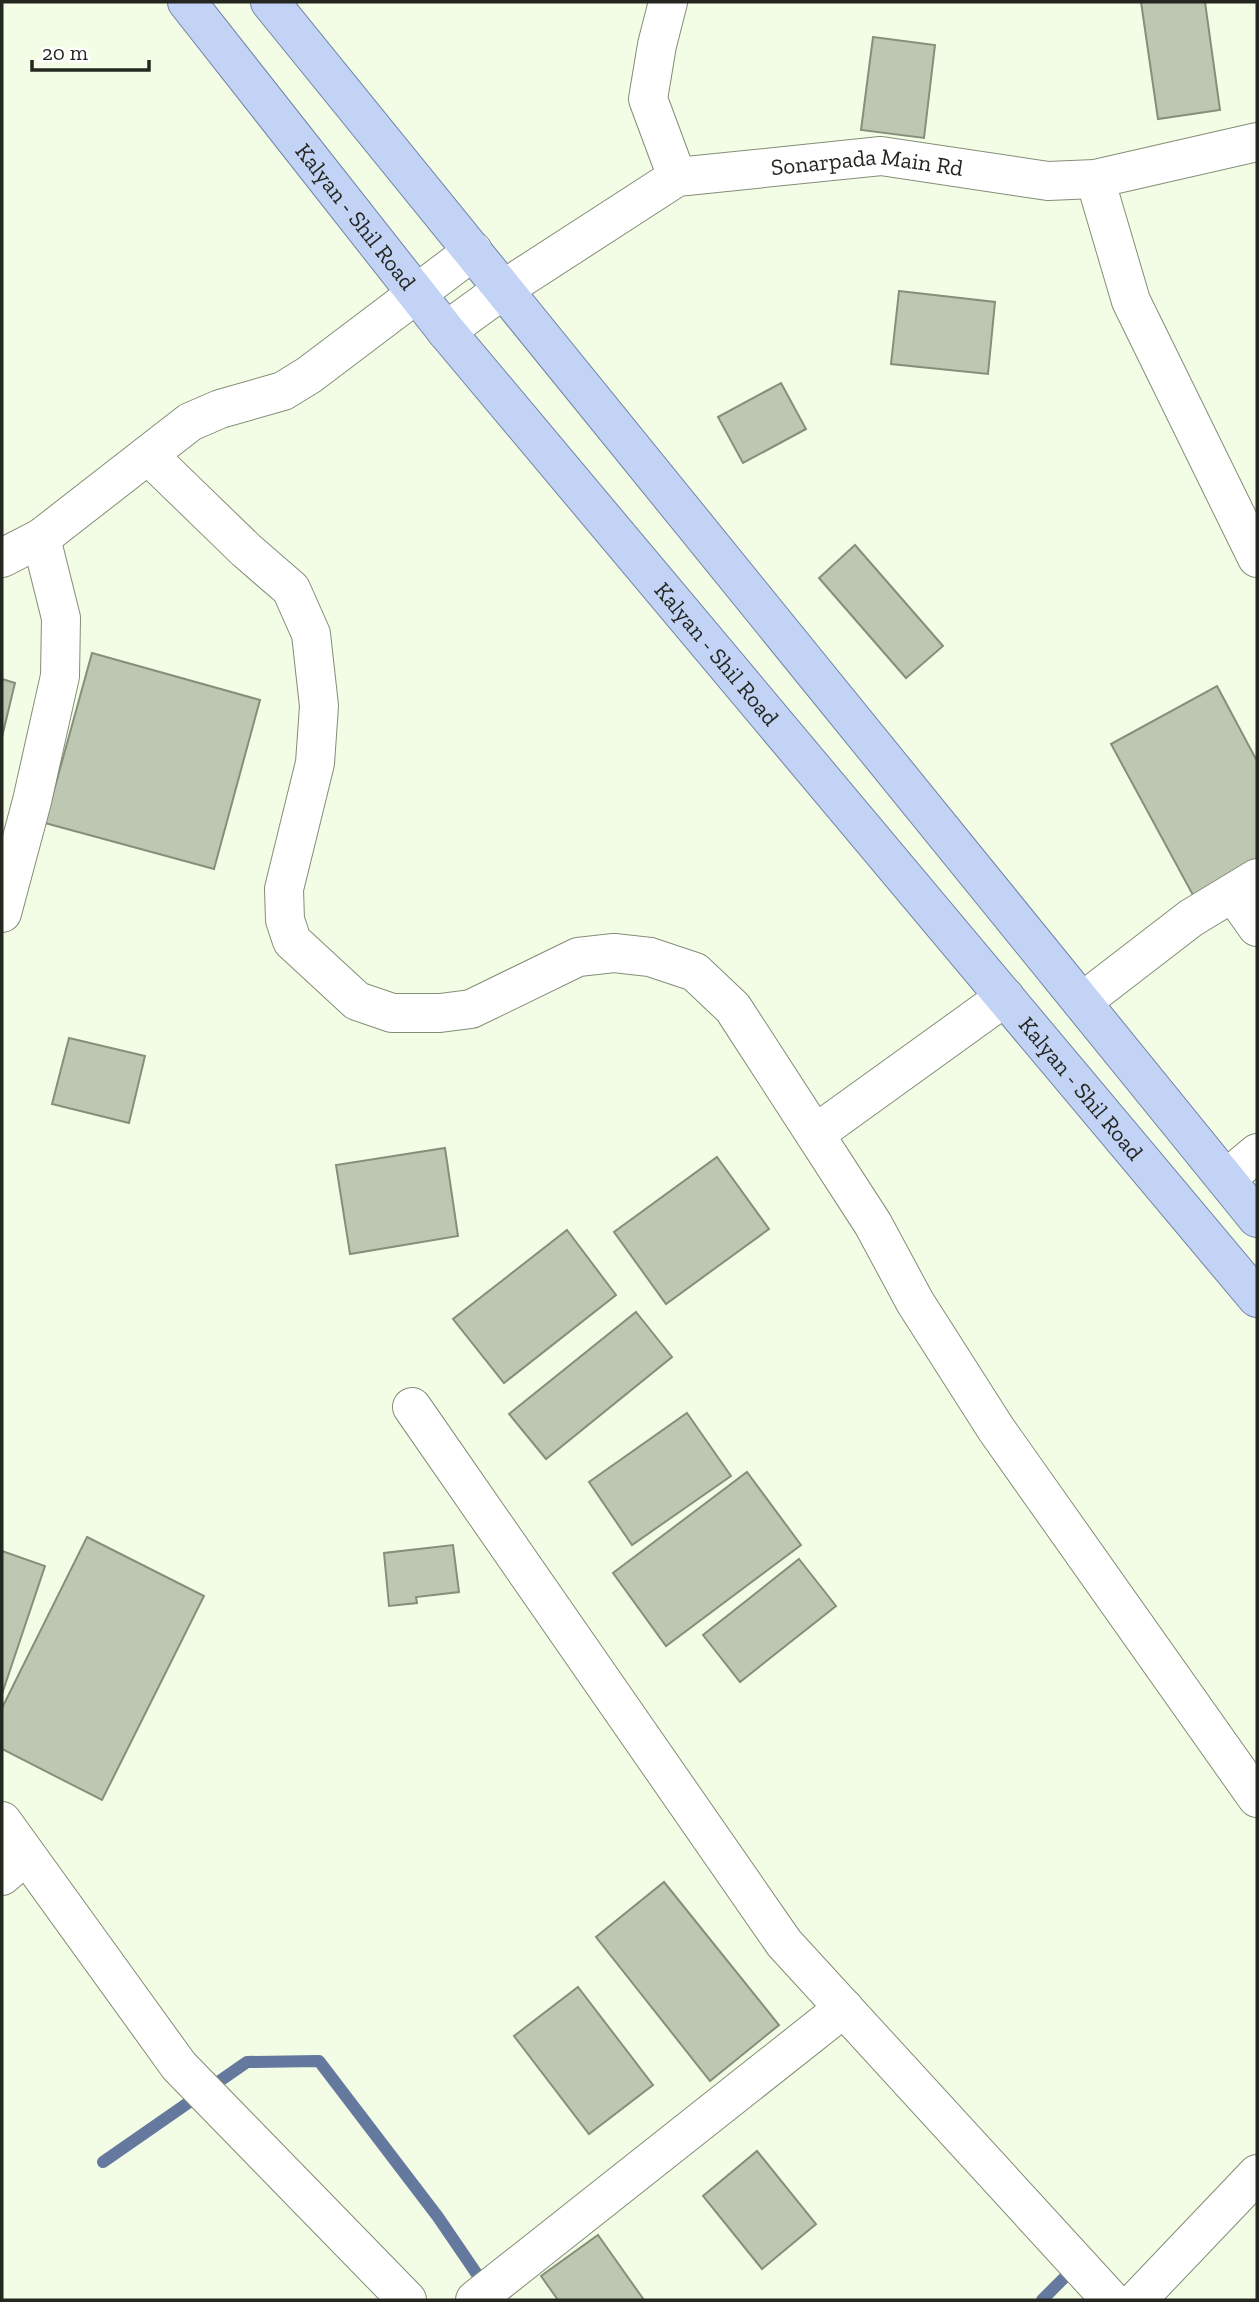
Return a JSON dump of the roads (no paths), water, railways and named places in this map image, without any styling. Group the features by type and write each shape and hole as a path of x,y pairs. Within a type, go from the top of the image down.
{"main road":[{"name":"Kalyan - Shil Road","path":"187,2 446,331 1257,1298"},
{"path":"270,2 1082,1002 1244,1192"}],"street":[{"path":"668,2 648,99 677,177"},
{"name":"Sonarpada Main Rd","path":"446,331 504,289 677,177 881,156 1048,181 1095,179 1257,142"},
{"path":"1095,179 1130,301 1257,558"},
{"path":"2,558 41,538 190,422 220,409 283,391 309,375 473,251"},
{"path":"148,455 246,550 291,589 311,634 319,706 315,764 284,889 285,920 292,941 356,1001 392,1013 440,1013 471,1009 578,957 614,953 650,957 695,972 733,1008 873,1224 915,1302 996,1429 1257,1798"},
{"path":"2,913 61,676 61,618 41,538"},
{"path":"1082,1002 1191,918 1245,885 1257,927"},
{"path":"815,1134 1005,997"},
{"path":"1244,1192 1257,1153"},
{"path":"412,1407 784,1943 1111,2300"},
{"path":"2,1821 14,1866 179,2066 407,2300"},
{"path":"475,2300 844,2008"},
{"path":"1137,2300 1257,2174"}],"waterway":[{"path":"103,2162 247,2062 319,2061 438,2217 485,2286"},
{"path":"1042,2300 1065,2277"}]}
